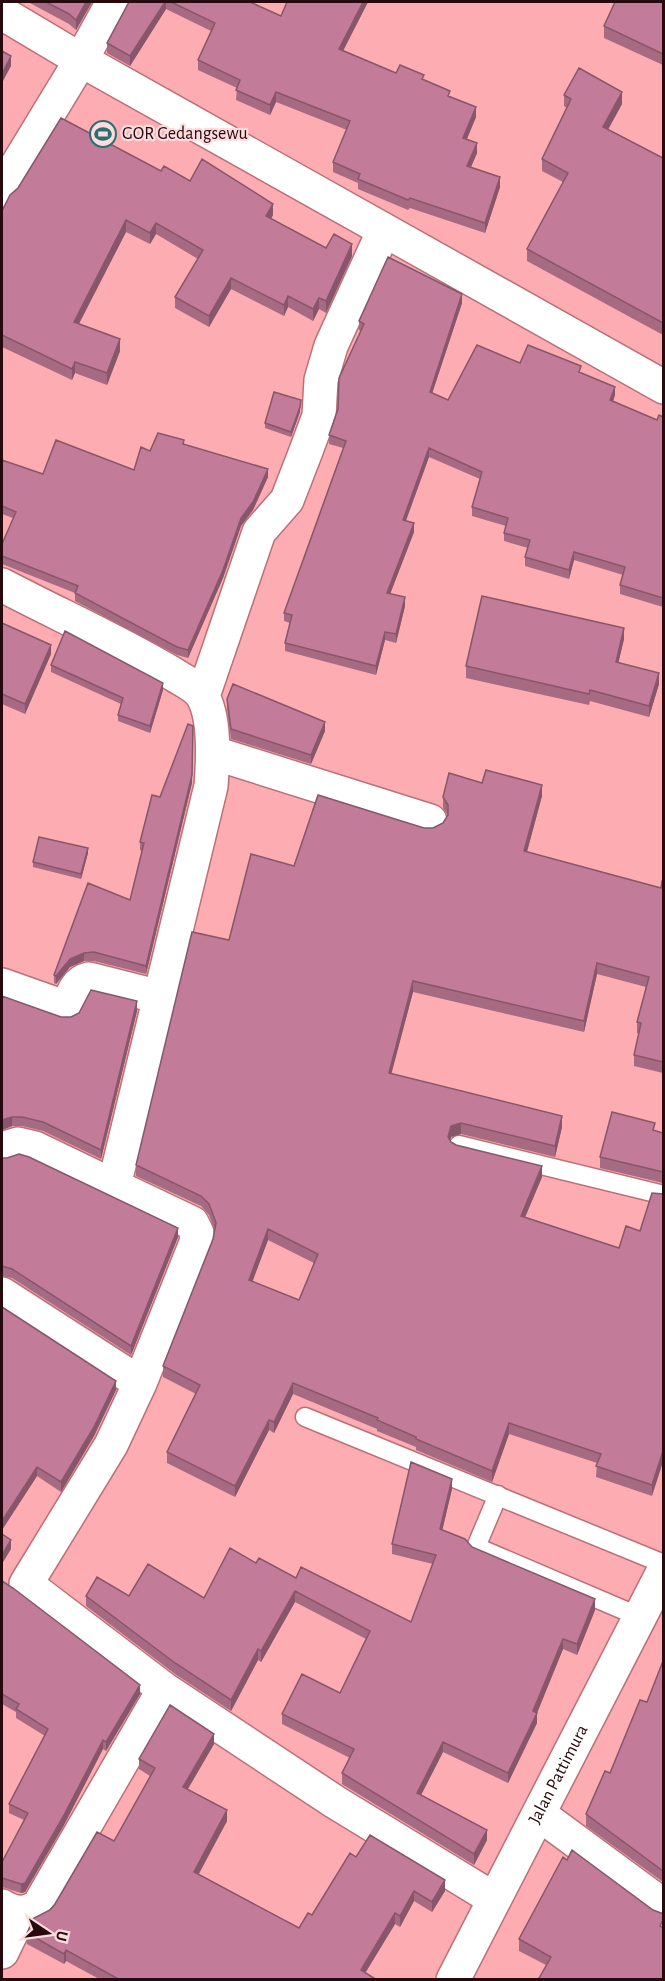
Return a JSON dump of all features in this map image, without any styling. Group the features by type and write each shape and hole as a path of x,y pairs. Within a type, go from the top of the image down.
{"main road":[{"path":"2,190 81,60 113,2"},
{"path":"2,13 81,60 663,387"},
{"path":"203,696 259,532 286,500 319,416 321,380 331,346 384,230"},
{"path":"2,585 158,665 195,688 203,696 208,713 214,753 211,786 114,1186"},
{"path":"214,753 430,821"},
{"path":"2,985 67,1008 77,985 89,979 160,997"},
{"path":"2,1149 18,1144 35,1148 182,1217 192,1223 197,1233 196,1243 140,1383 111,1445 14,1583 164,1689 334,1802 494,1899"},
{"path":"2,1294 140,1383"},
{"name":"Jalan Pattimura","path":"453,1980 663,1570"},
{"path":"2,1952 11,1910 32,1911 39,1905 164,1689"},
{"path":"539,1814 663,1906"}],"lane":[{"path":"459,1145 663,1196"},
{"path":"304,1417 663,1564"},
{"path":"498,1495 476,1546 640,1617"}],"building":[{"path":"46,2 86,2 76,20"},
{"path":"129,2 165,2 130,56 107,43"},
{"path":"171,2 250,2 281,16 287,2 363,2 339,49 396,73 400,65 424,75 422,79 450,91 448,96 476,107 463,138 477,143 467,166 500,177 485,223 410,198 408,200 358,179 360,174 333,162 350,121 276,92 270,105 236,90 240,80 198,60 215,23"},
{"path":"615,2 663,2 663,54 604,26"},
{"path":"2,51 11,56 2,74"},
{"path":"579,68 622,92 603,127 663,158 663,323 527,249 568,173 542,159 571,99 564,95"},
{"path":"61,118 161,171 164,166 190,181 202,159 273,204 266,216 326,248 334,234 352,244 326,301 319,298 313,309 288,296 284,305 231,278 209,316 175,297 203,250 156,223 150,233 126,220 74,322 120,339 107,373 75,362 72,369 2,335 2,211 10,195 18,188"},
{"path":"388,257 462,294 430,392 448,400 477,345 520,363 528,345 581,366 579,372 615,387 610,400 657,420 659,415 663,417 663,598 620,585 625,567 574,552 569,570 525,557 530,540 504,533 508,518 472,507 482,472 429,448 403,520 414,523 387,593 405,597 396,634 385,632 376,666 285,643 292,615 284,613 346,441 329,435 338,409 339,378 364,324 359,321"},
{"path":"274,392 301,400 291,432 265,423"},
{"path":"158,433 184,440 183,444 268,469 253,502 241,518 223,570 188,650 177,647 75,593 78,586 2,556 2,544 16,512 2,506 2,460 43,474 56,440 134,470 141,447 150,451"},
{"path":"482,596 624,628 616,662 659,673 649,706 590,690 589,694 466,666"},
{"path":"2,623 51,645 25,704 2,694"},
{"path":"65,631 163,683 150,726 118,715 123,698 51,665"},
{"path":"233,684 325,722 311,755 231,729 227,699"},
{"path":"188,724 193,726 192,775 146,966 94,952 84,953 70,959 56,976 54,975 88,883 130,900 144,843 140,842 152,795 160,797"},
{"path":"486,770 542,785 524,851 661,888 663,881 663,1062 634,1055 641,1023 637,1022 649,977 597,963 584,1021 413,981 389,1073 562,1116 555,1146 461,1123 451,1126 448,1137 456,1145 542,1166 521,1216 619,1248 626,1226 640,1231 652,1193 663,1194 663,1451 652,1485 596,1466 601,1454 509,1423 492,1471 416,1439 377,1420 378,1418 293,1383 274,1422 269,1420 235,1486 167,1452 200,1385 163,1366 213,1239 216,1223 209,1204 201,1196 136,1165 192,932 229,940 251,854 294,866 318,795 424,828 433,828 443,823 448,815 448,805 443,797 449,773 482,783","holes":["268,1229 318,1254 299,1300 249,1280"]},
{"path":"39,837 88,848 81,874 33,862"},
{"path":"91,990 137,1001 101,1150 43,1122 22,1117 2,1120 2,996 61,1017 71,1017 79,1013"},
{"path":"612,1112 655,1123 653,1130 663,1133 663,1172 600,1157"},
{"path":"19,1154 178,1228 131,1346 12,1269 2,1266 2,1158"},
{"path":"2,1307 116,1381 94,1427 61,1482 37,1467 2,1521"},
{"path":"411,1462 452,1479 440,1529 465,1539 472,1547 595,1599 577,1644 563,1639 533,1711 537,1713 508,1773 443,1742 417,1793 487,1830 474,1854 342,1773 354,1749 282,1714 302,1674 340,1693 370,1631 295,1591 261,1651 258,1649 231,1700 175,1663 86,1596 97,1577 129,1596 148,1564 204,1598 230,1548 256,1563 259,1558 296,1578 301,1567 411,1622 436,1555 392,1544"},
{"path":"2,1534 11,1540 2,1555"},
{"path":"2,1581 140,1685 106,1742 103,1740 64,1815 25,1883 21,1884 2,1878 2,1862 28,1813 9,1804 48,1729 16,1709 19,1704 2,1694"},
{"path":"663,1661 663,1871 586,1814 605,1771 610,1773 640,1700 647,1702"},
{"path":"170,1705 214,1734 183,1787 227,1810 194,1872 299,1928 308,1913 312,1915 350,1853 356,1857 370,1835 445,1880 432,1902 414,1891 400,1916 395,1913 361,1970 377,1980 120,1980 66,1950 64,1954 27,1933 34,1918 50,1910 55,1904 97,1832 114,1841 155,1768 139,1759"},
{"path":"572,1850 653,1910 663,1913 660,1926 663,1928 663,1980 538,1980 551,1957 519,1939 563,1857 567,1860"}],"place":[{"name":"GOR Gedangsewu","path":"103,134"}]}
